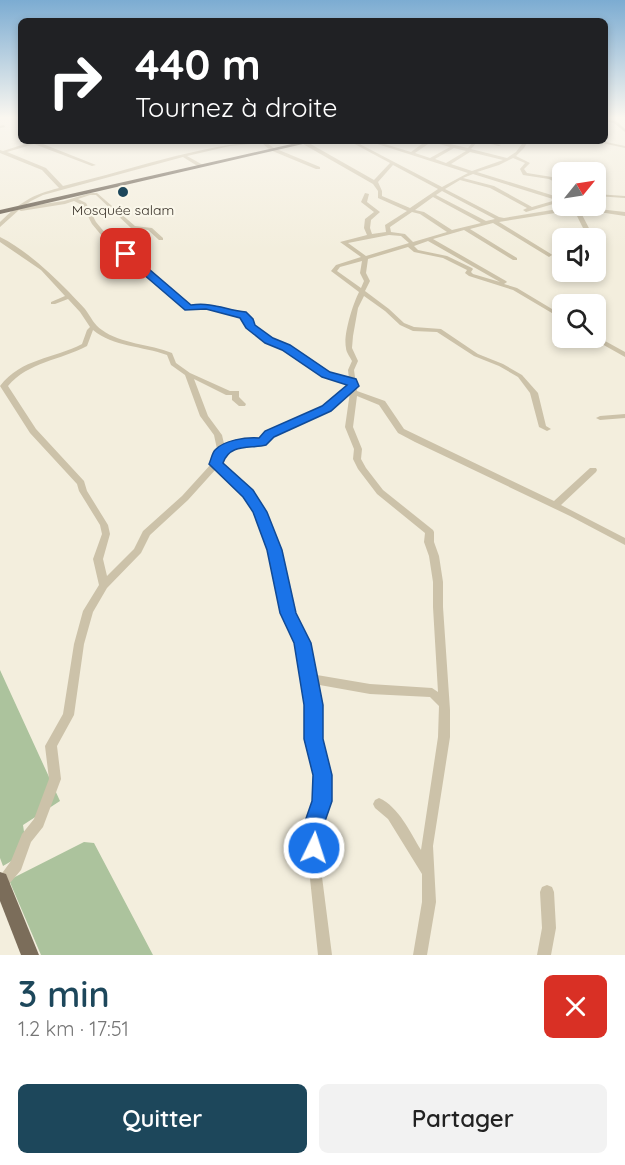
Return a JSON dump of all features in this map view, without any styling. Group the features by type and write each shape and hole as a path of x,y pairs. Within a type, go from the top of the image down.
{"highway":[{"path":"0,212 221,162"}],"main road":[{"path":"3,892 30,955"}],"street":[{"path":"25,162 44,169 62,188"},
{"path":"85,162 94,165"},
{"path":"0,225 16,208 30,198 164,162"},
{"path":"194,162 201,166"},
{"path":"302,162 318,168"},
{"path":"338,162 376,183"},
{"path":"440,162 552,197"},
{"path":"448,164 453,162"},
{"path":"389,233 387,226 404,213 413,210 424,200 435,196 460,179 502,162"},
{"path":"525,162 528,163 522,169 525,174 552,180"},
{"path":"451,232 413,210 380,197 375,180 393,163 499,219 552,203"},
{"path":"460,179 492,187 529,209 552,208"},
{"path":"16,208 97,194 133,226 150,229 161,239"},
{"path":"367,194 364,202 377,212 368,219 367,228 370,235 367,238"},
{"path":"435,196 485,223"},
{"path":"606,196 625,197"},
{"path":"72,199 84,204 94,223 114,247 126,254 188,308 206,306 226,310 237,316 242,315 249,321 250,326 269,341 286,348 326,374 382,403 401,431 625,542"},
{"path":"547,429 543,427 534,393 520,376 476,355 439,330 408,328 363,291 334,271 339,266 451,232 494,221 552,211"},
{"path":"606,211 625,214"},
{"path":"494,221 549,255"},
{"path":"466,229 515,259"},
{"path":"365,258 343,242 367,238 376,233 389,233 403,235 413,244"},
{"path":"0,239 43,269 83,311 87,320 94,326 122,343 151,347 170,354 173,364 188,374 229,393 236,393 235,399 242,404"},
{"path":"429,239 552,311"},
{"path":"413,244 410,246 416,251 440,255 470,269 468,273 471,275 492,283 509,286"},
{"path":"365,258 363,273 367,281 355,308 349,348 355,361 351,370 353,387 349,427 358,448 357,459 362,469 380,492 411,515 431,535 429,542 435,556 438,582 444,737 427,846 429,902 420,955"},
{"path":"53,303 68,297"},
{"path":"94,326 90,330 85,345 27,367 2,384 33,431 81,483 83,491 101,519 106,534 98,559 104,585"},
{"path":"606,345 625,356"},
{"path":"3,892 4,880 16,865 26,838 39,823 55,778 51,746 68,715 84,625 104,585 138,551 146,533 156,522 185,498 216,464 220,453 218,435 204,416 188,374"},
{"path":"220,453 247,441 262,442 269,434 326,409 353,387"},
{"path":"600,418 625,416"},
{"path":"216,464 248,494 260,512 275,550 288,613 303,643 307,678 314,705 314,739 322,775 322,801 313,827 315,869 326,955"},
{"path":"554,506 593,470"},
{"path":"307,678 370,689 432,693 444,703"},
{"path":"379,804 392,815 428,872"},
{"path":"544,955 549,928 547,892"}],"green space":[{"path":"0,670 60,801 23,825 27,852 3,866 0,858"},
{"path":"84,842 94,843 153,955 41,955 9,880"}],"place":[{"name":"Mosquée salam","path":"123,192"}],"route":[{"path":"126,254 188,308 206,306 226,310 237,316 240,314 246,317 250,326 269,341 286,348 297,357 334,378 351,382 353,386 326,409 269,434 262,442 247,441 224,450 220,453 216,464 248,494 260,512 275,550 288,613 303,643 306,674 314,705 314,739 322,775 322,801 313,827 314,848"}]}
